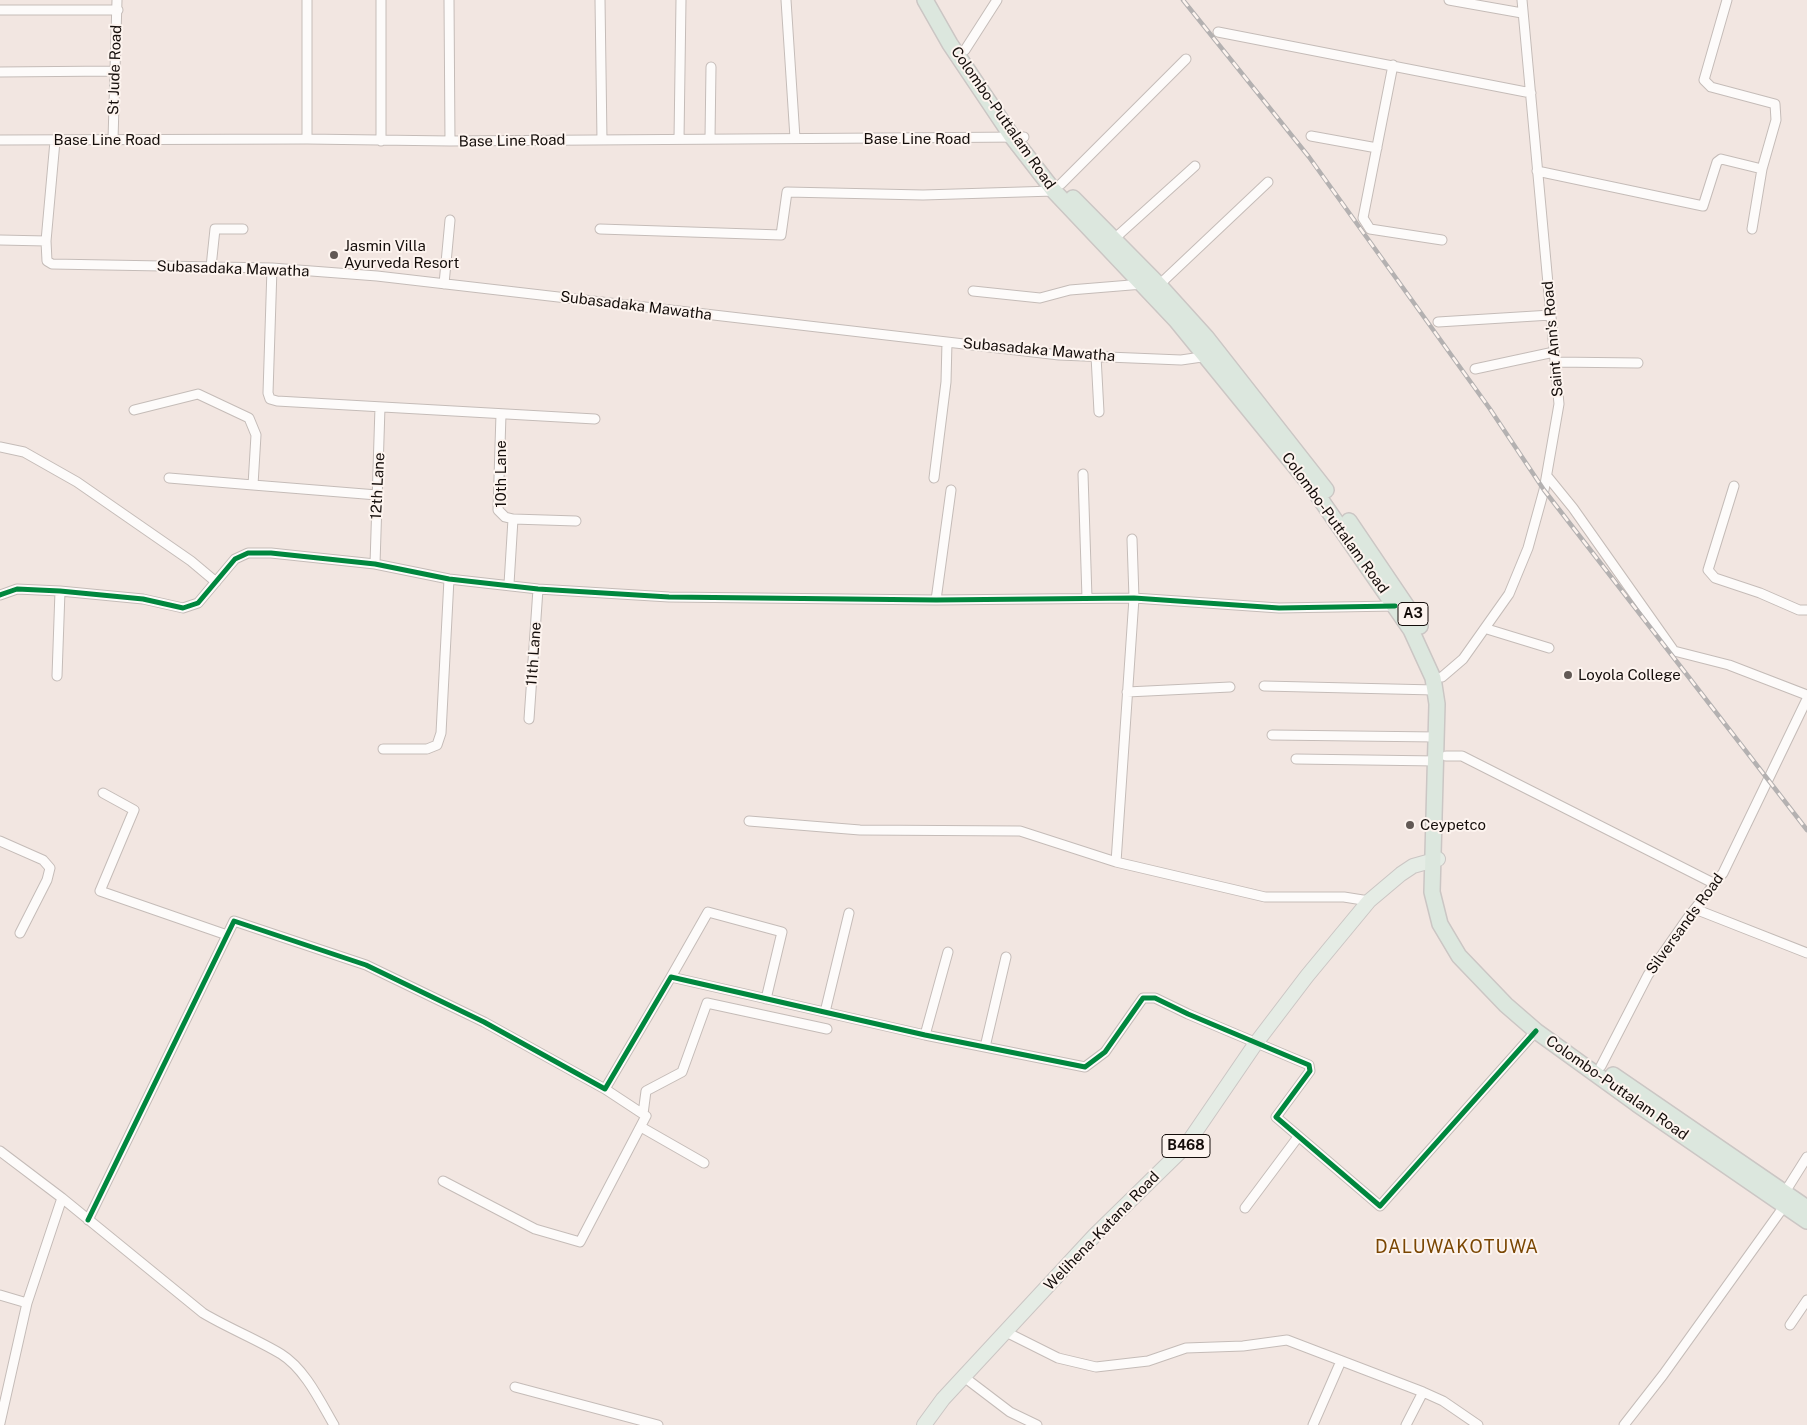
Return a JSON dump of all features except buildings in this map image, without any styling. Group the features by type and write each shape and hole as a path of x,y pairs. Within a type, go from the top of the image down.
{"highway":[{"name":"Colombo-Puttalam Road","path":"925,0 950,44 1057,188 1152,283"},
{"name":"Colombo-Puttalam Road","path":"936,0 964,50 1019,138"},
{"name":"Colombo-Puttalam Road","path":"1057,188 1114,239 1314,473 1402,598 1423,631 1436,658 1438,737 1442,758"},
{"name":"Colombo-Puttalam Road","path":"1213,355 1312,487 1395,606 1411,630 1437,683 1446,710 1432,892 1436,915 1447,938 1475,975 1536,1031 1637,1104 1785,1198 1807,1208"},
{"name":"Colombo-Puttalam Road","path":"1436,859 1441,908 1472,957 1488,978 1547,1028 1785,1198 1807,1221"}],"main road":[{"name":"Welihena-Katana Road","path":"924,1425 943,1399 1095,1235 1185,1147 1256,1043 1369,901 1413,866 1436,859"}],"street":[{"path":"306,0 307,139"},
{"path":"381,0 381,140"},
{"path":"449,0 450,142"},
{"path":"600,0 602,140"},
{"path":"679,139 681,0"},
{"path":"786,0 794,138"},
{"path":"964,50 997,0"},
{"path":"1448,0 1522,13"},
{"name":"Saint Ann's Road","path":"1437,683 1463,659 1509,594 1528,548 1547,476 1559,404 1522,0"},
{"path":"1727,0 1704,80 1710,87 1775,104 1776,120 1762,170 1752,229"},
{"path":"0,10 117,5"},
{"name":"St Jude Road","path":"113,140 117,5"},
{"path":"1218,32 1531,93"},
{"path":"600,229 781,235 787,192 923,195 1057,188 1186,59"},
{"path":"1392,65 1363,214 1366,226 1370,229 1442,240"},
{"path":"710,138 711,67"},
{"path":"0,72 114,71"},
{"path":"1311,136 1377,148"},
{"name":"Base Line Road","path":"0,140 307,139 450,142 710,138 1019,138"},
{"path":"0,240 46,241 55,141"},
{"path":"1537,171 1702,206 1716,162 1721,159 1762,170"},
{"path":"1114,239 1195,166"},
{"path":"973,290 1040,298 1070,290 1152,283 1268,182"},
{"path":"444,284 450,220"},
{"path":"211,267 215,229 243,229"},
{"name":"Subasadaka Mawatha","path":"46,241 47,261 52,264 272,268 444,284 1060,355 1181,360 1213,355"},
{"path":"272,268 268,393 270,399 277,401 595,419"},
{"path":"1438,322 1551,315"},
{"path":"934,478 946,382 946,342"},
{"path":"1096,356 1099,412"},
{"path":"1475,369 1555,357 1638,363"},
{"path":"134,410 198,394 249,418 256,435 253,485"},
{"name":"12th Lane","path":"374,564 380,407"},
{"name":"10th Lane","path":"501,414 498,510 505,517 513,519 509,584"},
{"path":"0,447 24,452 77,482 191,561 216,582"},
{"path":"1083,474 1088,598"},
{"path":"1547,476 1573,508 1674,651 1729,665 1807,697"},
{"path":"169,478 377,495"},
{"path":"1734,486 1708,570 1715,578 1760,593 1799,610 1807,610"},
{"path":"936,600 951,490"},
{"path":"513,519 576,521"},
{"path":"1116,862 1134,598 1132,539"},
{"path":"0,595 17,589 60,590 143,599 183,608 198,603 235,559 248,553 272,553 374,564 450,579 509,584 538,589 669,597 936,600 1134,598 1279,608 1395,606"},
{"path":"383,749 428,749 437,746 441,733 450,579"},
{"name":"11th Lane","path":"529,719 538,589"},
{"path":"57,676 60,590"},
{"path":"1486,629 1550,648"},
{"path":"1264,686 1437,683"},
{"path":"1127,692 1230,687"},
{"name":"Silversands Road","path":"1600,1066 1648,974 1722,873 1807,697"},
{"path":"1272,735 1438,737"},
{"path":"1296,759 1442,758 1462,756 1713,883"},
{"path":"103,793 134,810 100,891 227,935"},
{"path":"749,822 860,830 1020,831 1116,862 1265,897 1344,897 1369,901"},
{"path":"0,841 43,860 50,868 47,880 20,933"},
{"path":"1694,909 1807,953"},
{"path":"605,1089 672,977 708,912 782,932 766,998"},
{"path":"824,1012 849,913"},
{"path":"88,1220 234,921 366,965 484,1022 605,1089 646,1116 580,1242 535,1229 442,1181"},
{"path":"925,1035 948,952"},
{"path":"984,1047 1006,957"},
{"path":"672,977 925,1035 1085,1067 1105,1052 1143,998 1155,998 1309,1065 1310,1072 1276,1117 1380,1206 1536,1031"},
{"path":"643,1114 646,1091 682,1072 707,1003 827,1029"},
{"path":"641,1127 704,1163"},
{"path":"1245,1208 1298,1137"},
{"path":"0,1151 62,1198 203,1312 228,1328 282,1354 293,1364 316,1394 334,1425"},
{"path":"1624,1425 1669,1367 1785,1198 1807,1158"},
{"path":"0,1422 27,1303 62,1198"},
{"path":"0,1295 27,1303"},
{"path":"1790,1325 1807,1300"},
{"path":"1006,1332 1058,1358 1096,1367 1148,1361 1186,1348 1243,1346 1287,1340 1423,1392 1443,1401 1478,1425"},
{"path":"1313,1425 1341,1361"},
{"path":"964,1377 1010,1412 1037,1425"},
{"path":"515,1387 658,1425"},
{"path":"1406,1425 1423,1392"}],"railway":[{"path":"1183,0 1309,157 1490,409 1544,490 1807,830"}],"cycle path":[{"path":"0,595 17,589 60,591 143,599 183,608 198,603 235,559 248,553 271,553 375,564 449,579 538,589 669,597 936,600 1134,598 1279,608 1395,606"},
{"path":"88,1220 234,921 366,965 484,1022 605,1089 671,977 925,1035 1085,1067 1105,1052 1143,998 1155,998 1188,1014 1309,1065 1310,1071 1276,1117 1380,1206 1536,1031"}],"place":[{"name":"Jasmin Villa Ayurveda Resort","path":"334,255"},
{"name":"Loyola College","path":"1568,675"},
{"name":"Ceypetco","path":"1410,825"}],"district":[{"name":"DALUWAKOTUWA","path":"1457,1247"}]}
